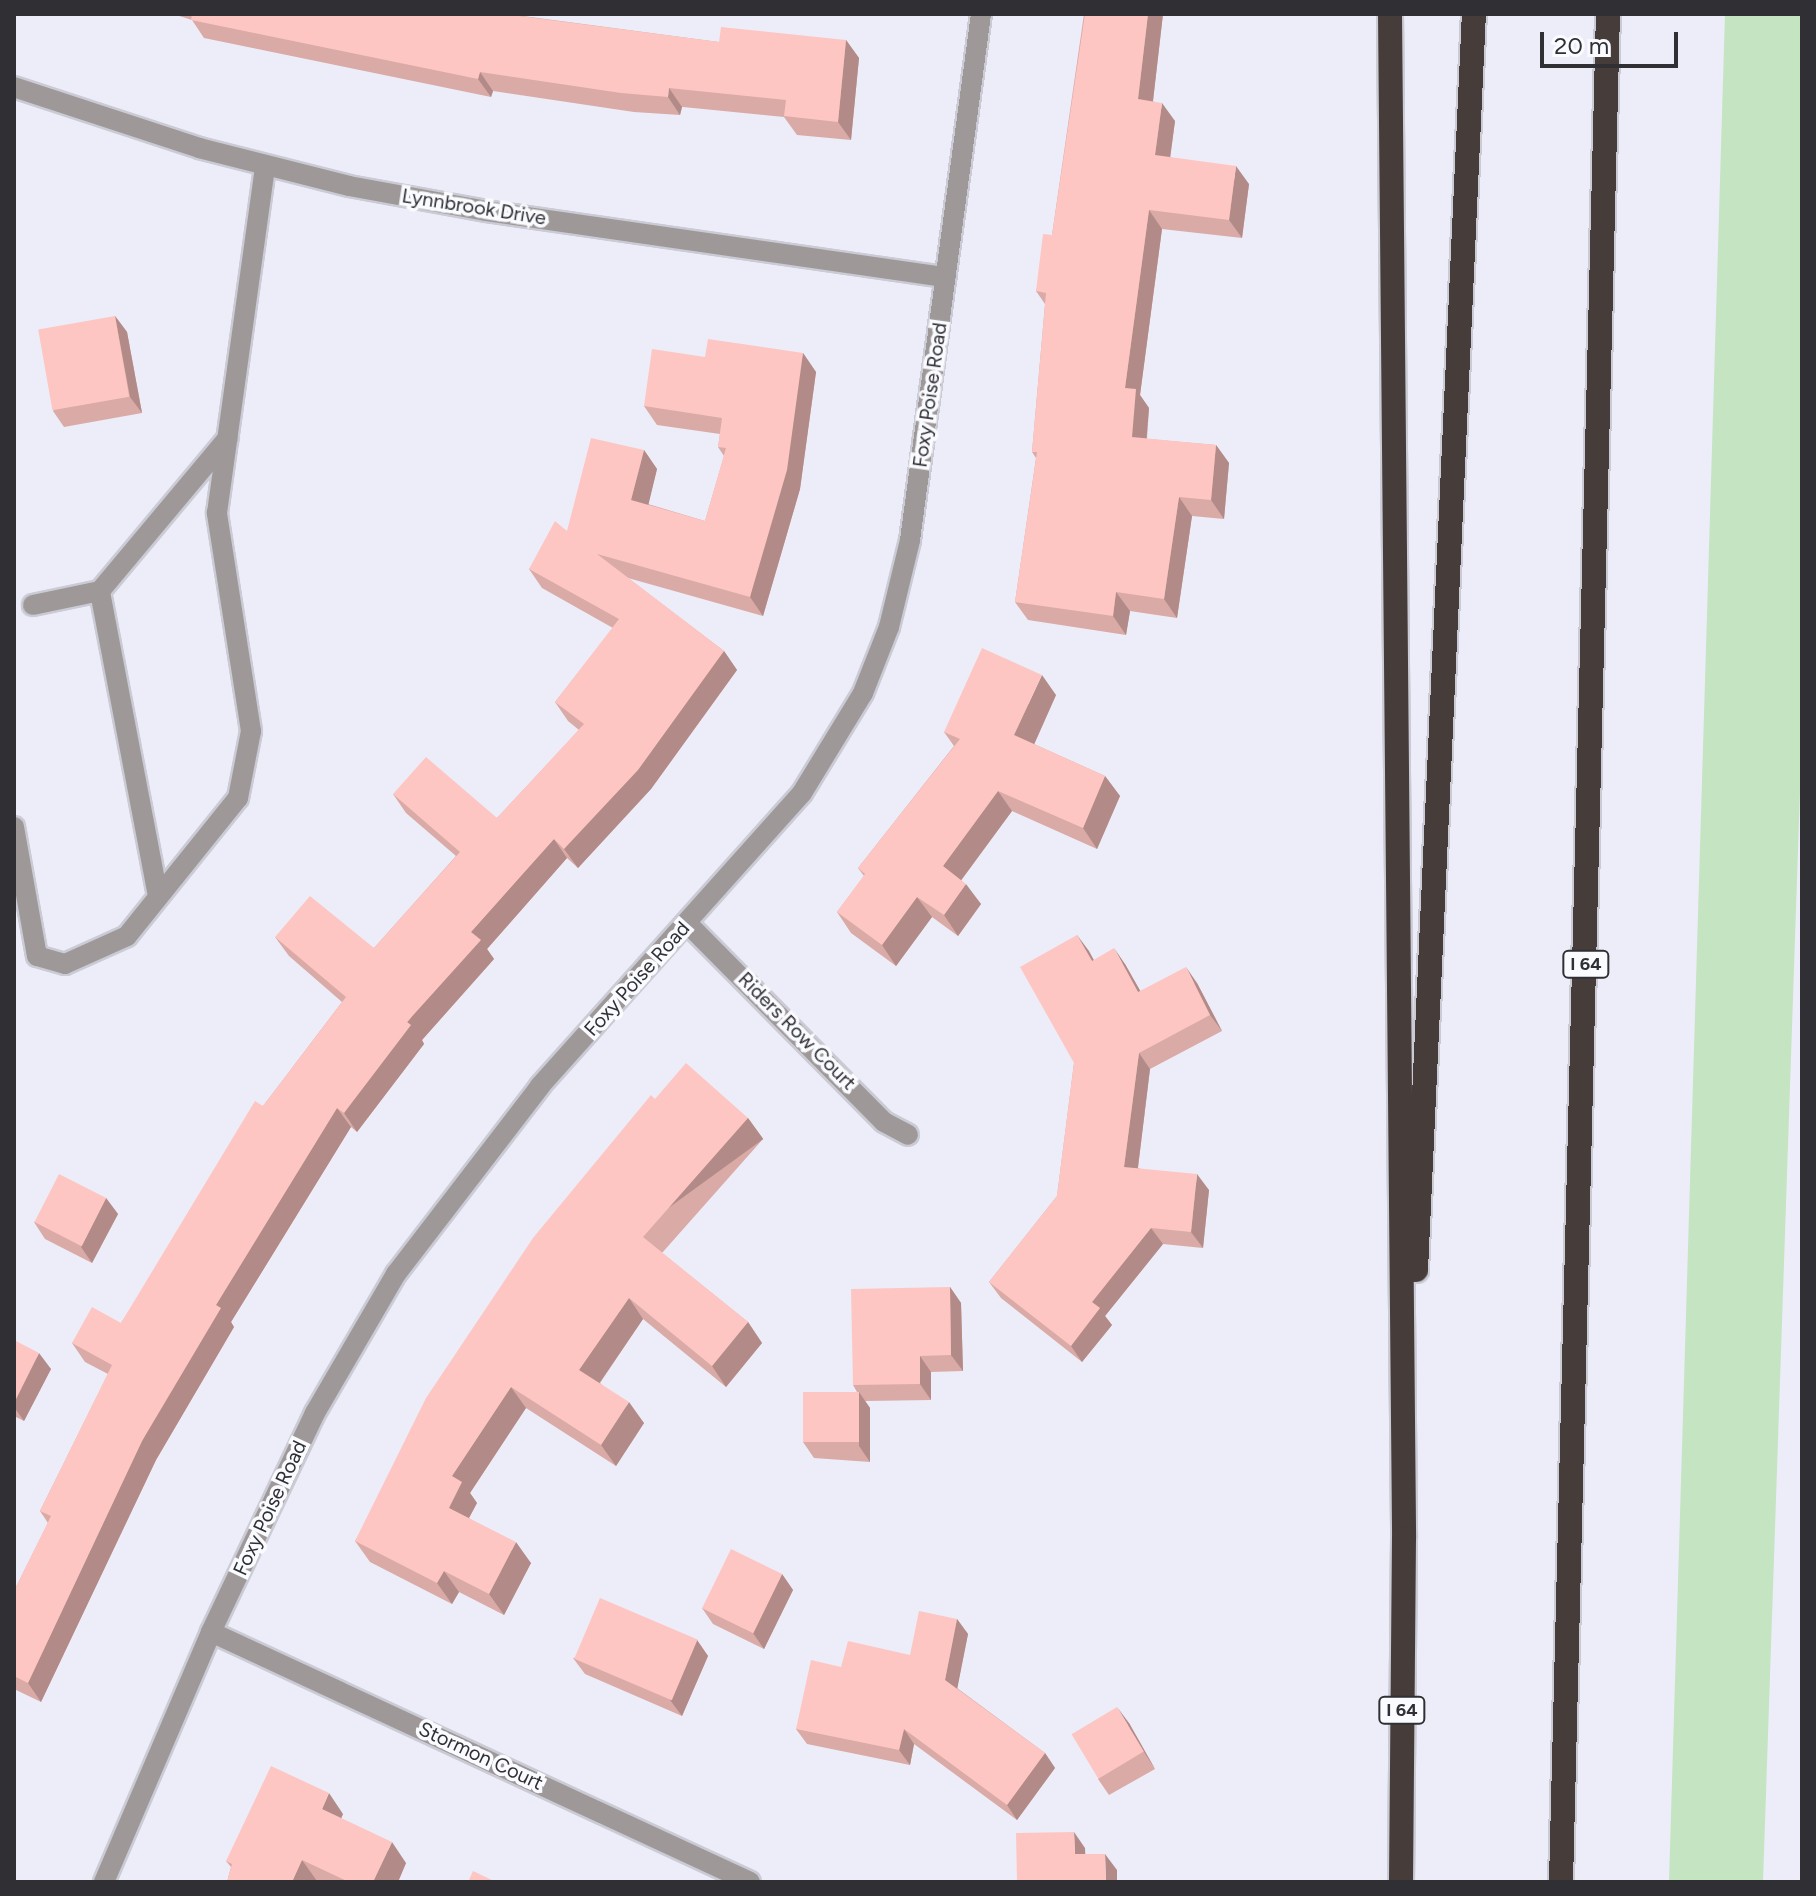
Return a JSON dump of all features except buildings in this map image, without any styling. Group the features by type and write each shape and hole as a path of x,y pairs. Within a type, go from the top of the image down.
{"highway":[{"path":"1390,14 1404,1538"},
{"name":"I 64","path":"1401,1882 1404,1538 1474,14"},
{"name":"I 64","path":"1561,1882 1610,14"}],"street":[{"name":"Foxy Poise Road","path":"104,1882 211,1632 315,1413 396,1274 540,1086 802,793 863,693 884,640 910,540 981,14"},
{"name":"Lynnbrook Drive","path":"14,87 265,165 486,211 945,277"},
{"path":"14,827 37,956 65,964 127,936 238,798 251,731 217,513 265,165"},
{"path":"33,605 100,591 228,438"},
{"path":"100,591 158,896"},
{"name":"Riders Row Court","path":"688,924 884,1122 908,1135"},
{"name":"Stormon Court","path":"211,1632 750,1882"}],"green space":[{"path":"1725,14 1802,14 1802,732 1763,1882 1669,1882"}]}
